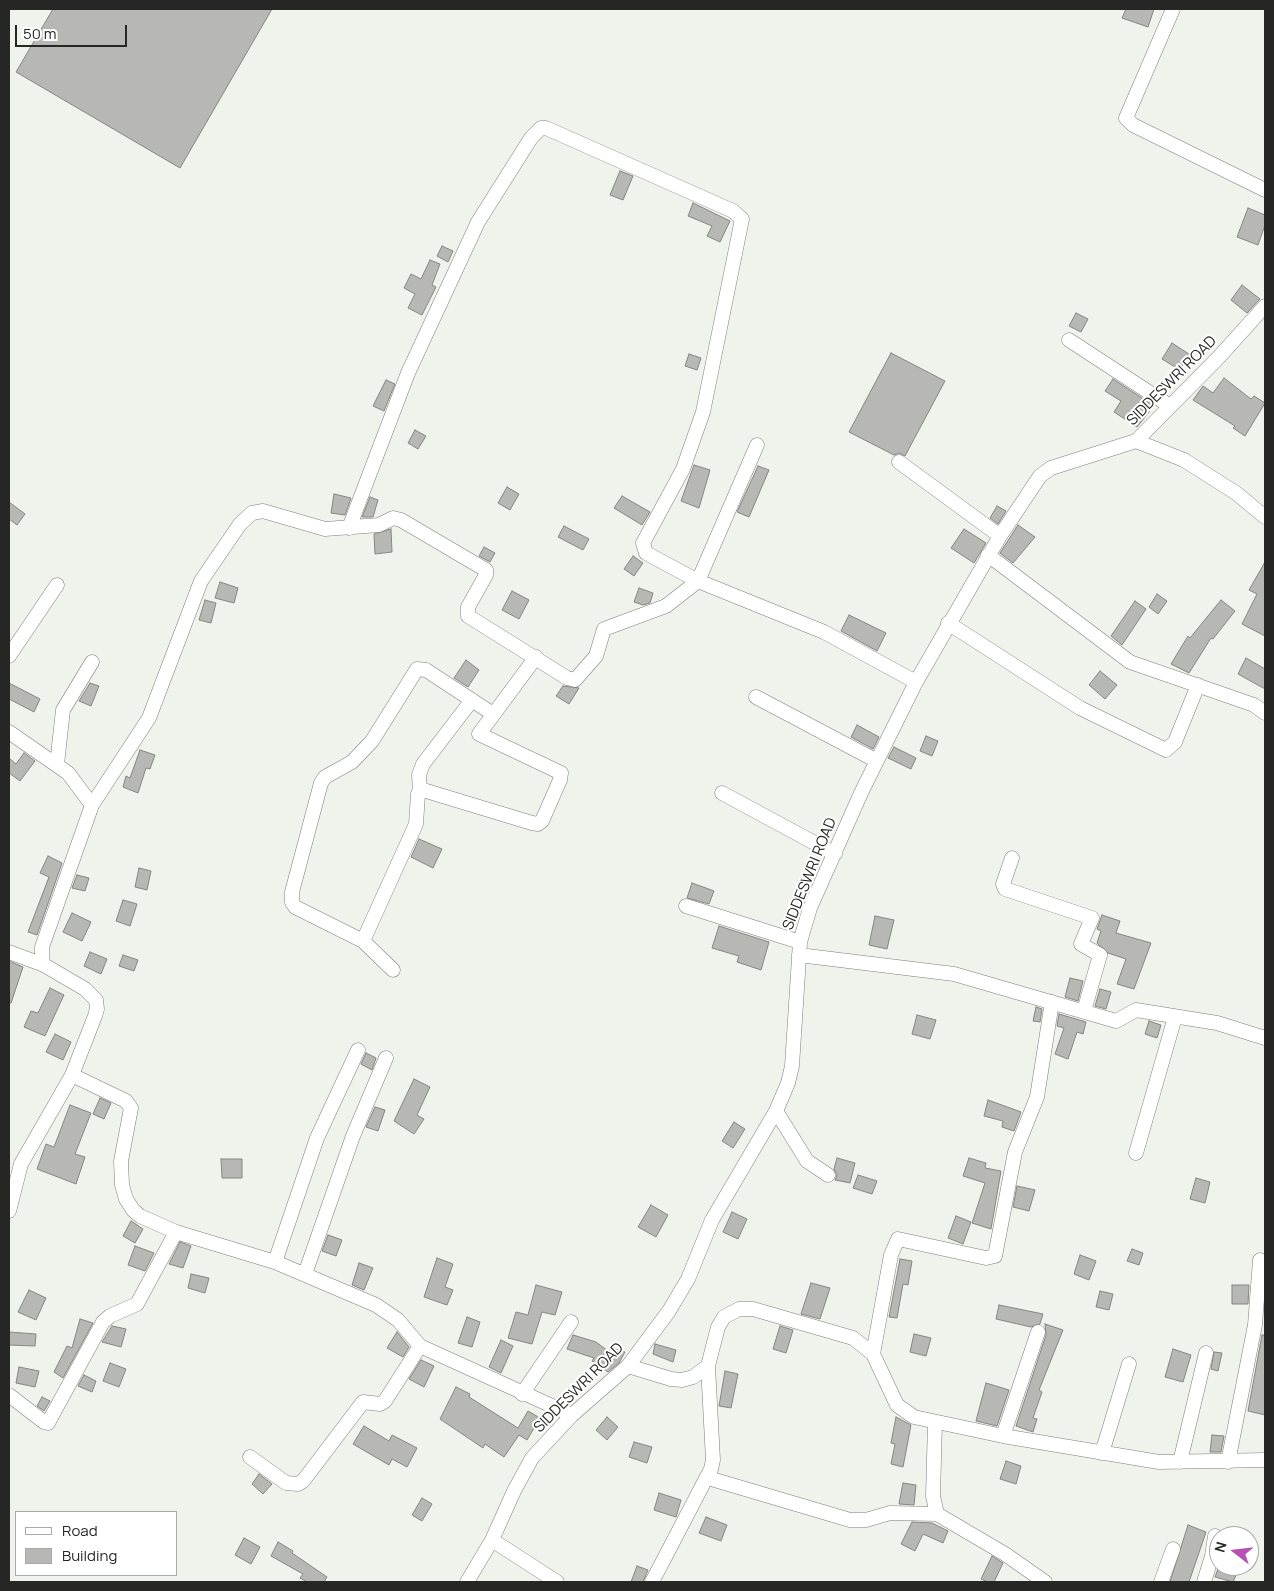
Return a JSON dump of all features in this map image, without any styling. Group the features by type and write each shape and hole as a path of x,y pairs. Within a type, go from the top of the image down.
{"street":[{"path":"1173,9 1126,118 1133,125 1265,190"},
{"path":"349,528 404,382 472,235 530,138 541,128 546,128 733,211 742,219 703,412 683,469 642,548 646,553 698,581 824,632 916,682"},
{"name":"SIDDESWRI ROAD","path":"467,1582 492,1540 521,1475 532,1458 572,1416 628,1366 676,1301 712,1220 776,1112 788,1083 792,1066 800,948 810,908 877,760 916,682 988,555 1030,488 1045,472 1136,440 1219,357 1265,306"},
{"path":"1069,340 1170,406"},
{"path":"1136,440 1184,460 1236,493 1265,517"},
{"path":"44,965 42,947 92,805 149,718 200,581 240,524 252,513 263,511 318,528 349,528 379,525 396,518 483,567 486,575 466,614 567,678 575,680 596,656 604,629 662,608 698,581 757,445"},
{"path":"899,462 1000,536"},
{"path":"988,555 1130,662 1254,705 1265,713"},
{"path":"9,656 57,585"},
{"path":"948,623 1080,708 1166,750 1176,742 1198,685"},
{"path":"420,791 423,790 532,823 538,824 542,821 560,780 560,773 481,736 480,732 536,657"},
{"path":"57,764 63,710 92,662"},
{"path":"393,970 363,941 295,907 292,902 292,892 321,783 325,777 352,762 372,741 417,669 426,670 493,714"},
{"path":"756,697 877,760"},
{"path":"363,941 416,824 418,794 420,791 419,776 423,764 472,700"},
{"path":"9,732 57,764 75,780 92,805"},
{"path":"722,793 835,854"},
{"path":"1012,858 1003,884 1005,889 1092,918 1080,944 1100,955 1084,1011"},
{"path":"686,906 800,948 954,974 1116,1021 1136,1010 1217,1023 1265,1038"},
{"path":"9,952 44,965 85,989 96,1000 97,1009 72,1076 15,1162 9,1210"},
{"path":"873,1354 891,1255 898,1239 986,1258 995,1256 1015,1152 1037,1097 1052,1002"},
{"path":"1136,1153 1175,1017"},
{"path":"275,1262 317,1138 358,1050"},
{"path":"305,1274 352,1136 386,1058"},
{"path":"72,1076 126,1101 131,1108 121,1161 122,1185 126,1199 140,1216 176,1232 275,1262 387,1311 398,1320 420,1346 572,1416"},
{"path":"776,1112 807,1161 828,1174"},
{"path":"9,1395 44,1422 48,1423 103,1322 110,1316 137,1304 176,1232"},
{"path":"1228,1462 1255,1325 1260,1260"},
{"path":"652,1582 708,1478 712,1460 708,1366 718,1327 724,1317 739,1309 754,1309 853,1338 873,1354 897,1404 914,1417 1002,1436 1159,1462 1265,1460"},
{"path":"522,1394 571,1322"},
{"path":"1002,1436 1038,1332"},
{"path":"250,1457 286,1483 298,1484 303,1481 363,1402 380,1404 385,1401 420,1346"},
{"path":"1180,1462 1206,1353"},
{"path":"1102,1453 1129,1364"},
{"path":"628,1366 682,1380 693,1377 708,1366"},
{"path":"935,1423 933,1496 937,1514"},
{"path":"708,1478 850,1520 866,1520 890,1513 937,1514 1004,1554 1045,1582"},
{"path":"492,1540 557,1582"},
{"path":"1161,1582 1173,1549"},
{"path":"1204,1582 1209,1566"}],"building":[{"path":"53,9 272,9 180,168 16,72"},
{"path":"1126,9 1154,9 1148,27 1122,18"},
{"path":"620,171 633,176 623,200 610,195"},
{"path":"693,203 730,221 720,242 707,236 712,226 688,216"},
{"path":"1248,208 1265,215 1265,225 1258,245 1237,237"},
{"path":"442,246 453,251 448,262 437,256"},
{"path":"430,260 440,264 432,285 436,287 422,315 408,308 415,294 404,288 411,274 421,279"},
{"path":"1242,285 1260,299 1247,313 1231,300"},
{"path":"1076,313 1088,319 1081,332 1069,326"},
{"path":"1172,343 1189,354 1180,370 1162,359"},
{"path":"891,353 945,381 905,456 899,453 894,455 849,432"},
{"path":"689,354 701,358 697,370 685,366"},
{"path":"1224,378 1251,399 1254,396 1265,403 1245,436 1233,428 1235,426 1193,400 1203,386 1213,393"},
{"path":"1113,379 1154,406 1137,427 1114,412 1121,401 1105,391"},
{"path":"386,380 395,384 384,411 373,406"},
{"path":"415,430 426,436 418,449 408,443"},
{"path":"694,465 710,470 699,508 681,501"},
{"path":"758,466 769,470 749,517 737,512"},
{"path":"507,487 519,494 510,510 498,503"},
{"path":"334,494 351,498 345,515 331,513"},
{"path":"622,496 650,512 642,525 614,508"},
{"path":"370,497 378,500 373,517 362,517"},
{"path":"9,502 25,514 17,525 9,519"},
{"path":"997,506 1006,511 998,524 990,518"},
{"path":"1018,525 1035,537 1013,563 1000,553"},
{"path":"564,526 589,539 583,550 558,537"},
{"path":"391,529 392,552 375,554 374,534"},
{"path":"964,529 986,543 974,563 951,548"},
{"path":"484,547 495,553 490,562 479,556"},
{"path":"633,556 643,563 634,576 624,569"},
{"path":"1265,562 1265,636 1242,624 1257,594 1249,590"},
{"path":"220,582 238,588 234,603 215,598"},
{"path":"639,588 653,593 650,603 643,605 634,602"},
{"path":"512,591 529,600 519,619 502,610"},
{"path":"1157,594 1167,601 1158,614 1149,607"},
{"path":"205,600 216,603 211,623 199,620"},
{"path":"1221,600 1235,611 1213,639 1211,638 1189,673 1171,664 1188,636 1190,638"},
{"path":"1135,601 1146,609 1122,645 1111,636"},
{"path":"849,615 886,633 877,651 841,631"},
{"path":"1246,658 1265,669 1265,689 1238,674"},
{"path":"466,660 479,670 468,687 454,678"},
{"path":"1100,671 1117,685 1105,699 1089,685"},
{"path":"9,683 40,699 34,712 9,699"},
{"path":"90,683 99,686 91,706 79,701"},
{"path":"563,686 579,688 569,704 556,696"},
{"path":"857,725 879,737 873,749 851,737"},
{"path":"926,736 938,741 932,756 920,751"},
{"path":"894,747 916,758 911,769 888,758"},
{"path":"140,750 155,755 150,769 146,768 138,793 123,787 126,776 130,778"},
{"path":"24,753 35,761 20,781 9,773 9,758 16,764"},
{"path":"419,839 442,849 433,868 411,857"},
{"path":"48,856 62,863 37,935 28,932 49,877 40,873"},
{"path":"139,868 151,871 147,890 135,887"},
{"path":"77,875 89,878 85,891 72,888"},
{"path":"692,883 714,891 709,904 687,898"},
{"path":"123,900 137,904 130,926 116,921"},
{"path":"72,913 91,922 82,941 63,932"},
{"path":"1102,915 1120,921 1116,933 1151,943 1134,989 1117,984 1126,959 1108,953 1097,943 1101,931 1097,929"},
{"path":"875,916 894,920 887,949 869,945"},
{"path":"719,926 769,942 761,970 737,962 739,956 712,948"},
{"path":"90,952 107,959 101,974 84,966"},
{"path":"123,955 138,960 134,971 119,966"},
{"path":"9,961 23,967 11,1003 9,1003"},
{"path":"1070,978 1083,981 1078,1001 1065,997"},
{"path":"50,988 64,995 45,1036 24,1027 31,1011 38,1013"},
{"path":"1100,989 1111,992 1106,1009 1095,1006"},
{"path":"1036,1007 1042,1009 1040,1022 1033,1021"},
{"path":"1059,1014 1086,1022 1083,1034 1077,1032 1068,1059 1055,1054 1064,1028 1057,1026"},
{"path":"917,1015 936,1020 930,1039 912,1034"},
{"path":"1149,1021 1161,1025 1157,1038 1145,1034"},
{"path":"55,1034 71,1042 63,1060 46,1052"},
{"path":"366,1053 376,1058 372,1070 361,1064"},
{"path":"414,1079 430,1087 417,1115 424,1119 414,1134 394,1121"},
{"path":"100,1098 111,1103 104,1119 93,1114"},
{"path":"988,1100 1021,1112 1014,1131 1002,1127 1003,1121 984,1116"},
{"path":"70,1105 91,1113 75,1154 85,1157 76,1184 37,1169 46,1144 54,1147"},
{"path":"375,1107 385,1110 378,1131 366,1127"},
{"path":"734,1122 745,1129 733,1148 722,1141"},
{"path":"837,1158 855,1163 850,1183 835,1180 837,1175 834,1169"},
{"path":"969,1158 986,1163 985,1168 1001,1171 991,1229 972,1223 985,1183 963,1176"},
{"path":"221,1159 242,1159 242,1178 222,1178"},
{"path":"858,1175 877,1181 872,1194 853,1188"},
{"path":"1196,1178 1210,1182 1205,1203 1190,1199"},
{"path":"1017,1186 1035,1190 1029,1211 1013,1207"},
{"path":"651,1205 668,1215 656,1237 638,1227"},
{"path":"732,1212 747,1219 738,1239 723,1232"},
{"path":"956,1216 971,1222 963,1244 948,1238"},
{"path":"131,1221 143,1229 135,1243 123,1236"},
{"path":"328,1235 342,1240 336,1256 322,1251"},
{"path":"180,1242 191,1246 183,1268 169,1264"},
{"path":"135,1246 154,1253 145,1271 128,1265"},
{"path":"1132,1249 1143,1253 1139,1265 1127,1261"},
{"path":"1080,1255 1096,1261 1089,1280 1074,1274"},
{"path":"437,1258 453,1264 445,1287 453,1290 447,1305 424,1297"},
{"path":"900,1259 912,1261 908,1285 903,1284 897,1318 889,1317"},
{"path":"359,1263 373,1268 364,1290 352,1285"},
{"path":"191,1274 209,1278 205,1293 188,1288"},
{"path":"811,1283 830,1288 820,1319 801,1314"},
{"path":"536,1285 562,1292 555,1315 542,1312 532,1344 508,1338 516,1312 528,1315"},
{"path":"1232,1285 1249,1285 1248,1304 1232,1304"},
{"path":"29,1290 46,1298 36,1320 18,1312"},
{"path":"1100,1291 1113,1294 1109,1310 1096,1307"},
{"path":"999,1305 1043,1314 1040,1324 1031,1327 996,1319"},
{"path":"467,1317 480,1322 472,1347 458,1343"},
{"path":"80,1319 93,1323 63,1378 54,1372 67,1346 72,1348"},
{"path":"1045,1324 1063,1330 1039,1390 1042,1392 1033,1418 1037,1419 1033,1432 1016,1426 1046,1335"},
{"path":"112,1326 126,1329 121,1347 102,1342"},
{"path":"780,1326 793,1330 786,1353 773,1349"},
{"path":"9,1332 36,1334 35,1346 9,1345"},
{"path":"397,1332 409,1347 403,1357 387,1348"},
{"path":"914,1334 931,1338 926,1356 910,1352"},
{"path":"573,1335 596,1342 608,1351 611,1348 625,1352 619,1363 608,1372 592,1361 594,1358 567,1349"},
{"path":"1262,1335 1265,1335 1265,1415 1248,1411"},
{"path":"501,1340 513,1346 501,1373 489,1367"},
{"path":"655,1344 676,1350 673,1362 653,1354"},
{"path":"1173,1349 1191,1355 1183,1382 1165,1377"},
{"path":"1214,1352 1222,1353 1218,1371 1211,1369"},
{"path":"421,1360 434,1366 424,1387 409,1379"},
{"path":"110,1363 126,1369 119,1387 103,1381"},
{"path":"19,1367 39,1371 35,1387 16,1383"},
{"path":"725,1371 738,1374 731,1408 719,1406"},
{"path":"84,1375 96,1381 92,1392 78,1386"},
{"path":"986,1383 1009,1390 997,1426 976,1421"},
{"path":"456,1387 470,1394 469,1397 518,1428 528,1411 540,1418 527,1440 519,1435 504,1457 485,1444 483,1448 440,1419"},
{"path":"42,1397 50,1401 44,1411 37,1406"},
{"path":"607,1417 618,1427 607,1440 596,1430"},
{"path":"896,1417 911,1425 903,1467 891,1464 895,1444 891,1443"},
{"path":"364,1426 389,1441 392,1435 417,1448 407,1467 392,1459 389,1465 353,1444"},
{"path":"1212,1435 1224,1436 1221,1452 1210,1452"},
{"path":"634,1442 652,1447 647,1463 629,1457"},
{"path":"1006,1461 1021,1466 1016,1484 1000,1479"},
{"path":"259,1474 272,1484 263,1494 252,1484"},
{"path":"903,1483 916,1485 914,1505 899,1504"},
{"path":"659,1493 681,1500 676,1517 654,1510"},
{"path":"422,1498 432,1504 422,1521 412,1515"},
{"path":"706,1517 727,1525 721,1541 699,1533"},
{"path":"912,1522 932,1523 948,1531 943,1543 923,1534 915,1551 901,1544"},
{"path":"1188,1525 1206,1532 1189,1582 1170,1582"},
{"path":"244,1538 260,1547 251,1564 235,1555"},
{"path":"278,1542 327,1577 324,1582 307,1582 300,1578 303,1574 271,1556"},
{"path":"992,1556 1003,1563 994,1582 988,1582 981,1579"},
{"path":"637,1566 648,1570 643,1582 631,1582"},
{"path":"1215,1576 1236,1576 1233,1582"}]}
